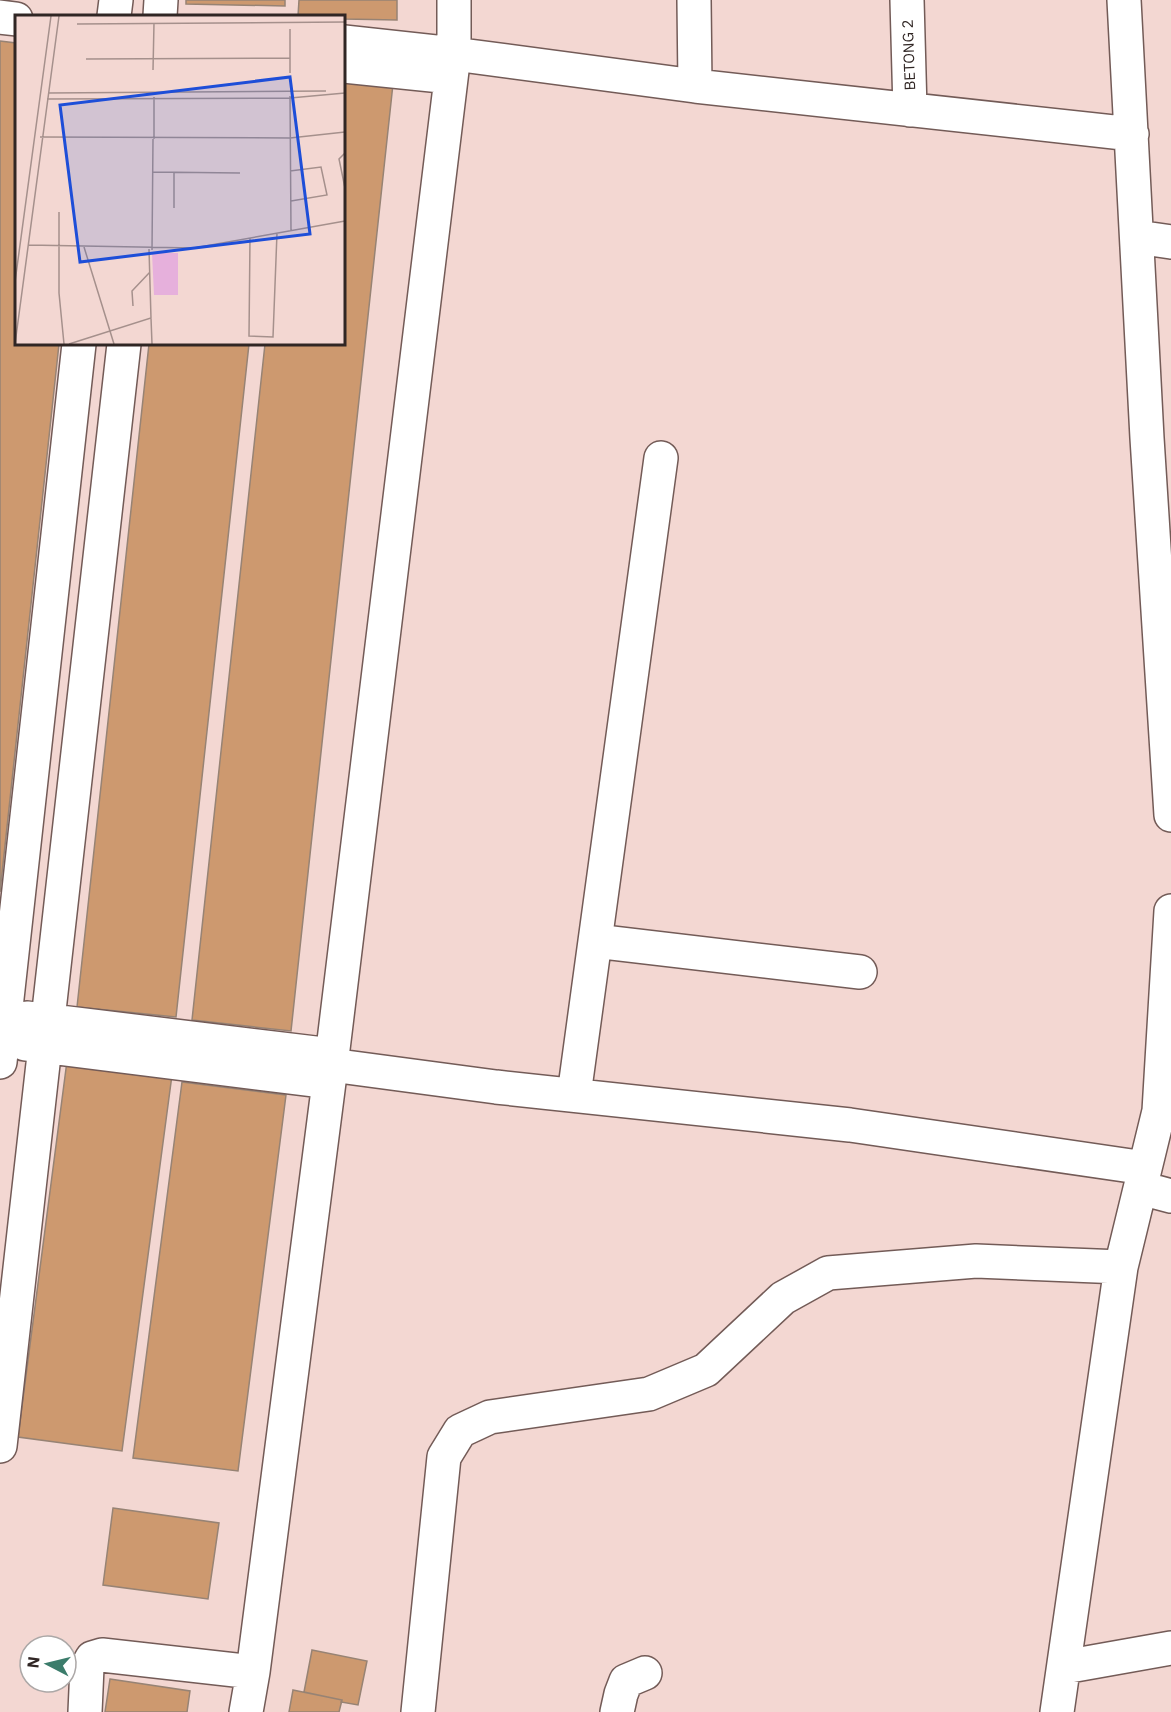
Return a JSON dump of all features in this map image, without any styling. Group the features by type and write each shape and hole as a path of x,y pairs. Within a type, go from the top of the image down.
{"street":[{"path":"160,15 161,0"},
{"path":"246,1712 331,1067 453,66 454,0"},
{"path":"694,0 695,86"},
{"name":"BETONG 2","path":"907,0 910,110"},
{"path":"1124,0 1137,237 1159,440 1171,815"},
{"path":"0,17 15,19"},
{"path":"345,42 453,66"},
{"path":"345,66 453,66 695,86 1132,134"},
{"path":"1137,237 1171,242"},
{"path":"79,345 2,1034 46,1034 496,1087 850,1125 1152,1184"},
{"path":"0,1446 124,345"},
{"path":"574,1095 660,458"},
{"path":"1057,1712 1121,1267 1152,1184 1159,1111 1171,911"},
{"path":"595,941 860,972"},
{"path":"418,1712 444,1457 460,1431 490,1417 649,1394 706,1370 783,1298 828,1273 976,1261 1121,1267"},
{"path":"1064,1667 1171,1648"},
{"path":"85,1712 87,1667 92,1658 102,1655 253,1672"},
{"path":"617,1712 626,1681 645,1673"}],"building":[{"path":"186,0 285,0 285,6 186,4"},
{"path":"299,0 397,0 397,20 345,19 345,15 298,15"},
{"path":"0,41 15,43 15,345 59,345 0,892"},
{"path":"345,78 393,84 291,1031 192,1020 265,345 345,345"},
{"path":"149,345 249,345 176,1017 77,1007"},
{"path":"67,1061 172,1075 122,1451 18,1437"},
{"path":"182,1082 286,1095 238,1471 133,1458"},
{"path":"113,1508 219,1523 208,1599 103,1585"},
{"path":"312,1650 367,1661 358,1705 304,1692"},
{"path":"110,1679 190,1691 187,1712 105,1712"},
{"path":"293,1690 342,1700 339,1712 289,1712"}]}
